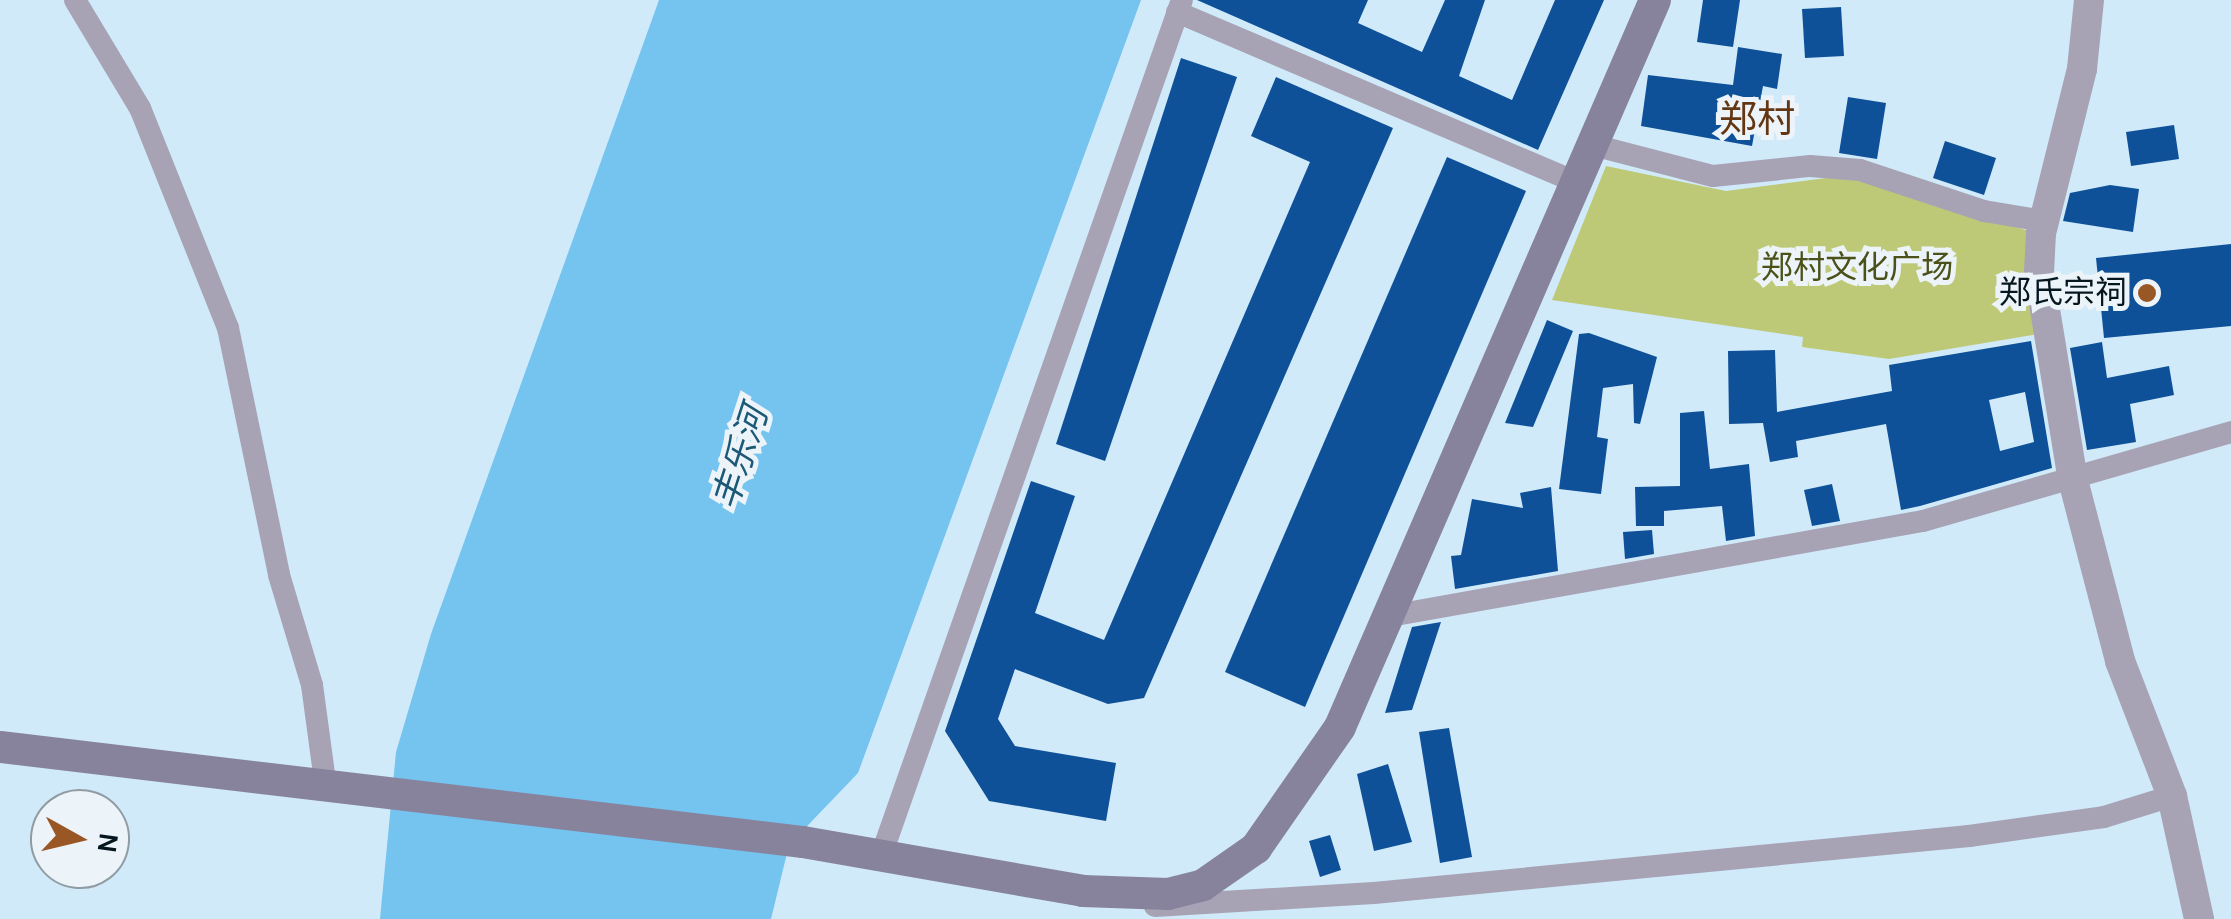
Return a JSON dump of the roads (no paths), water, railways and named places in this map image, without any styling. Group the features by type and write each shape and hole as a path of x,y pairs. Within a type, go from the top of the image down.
{"main road":[{"path":"0,746 326,789 803,842 1128,896 1203,885 1256,848 1333,740 1655,0"}],"street":[{"path":"74,0 140,108 228,328 279,575 316,704 326,789"},
{"path":"2089,0 2082,69 2044,221 2039,273 2073,480 2120,661 2172,796 2199,919"},
{"path":"880,856 1180,6 1577,182"},
{"path":"1593,145 1713,176 1810,166 1860,170 1984,211 2044,221"},
{"path":"1390,616 1923,521 2231,432"},
{"path":"1128,896 1160,914 1258,910 1969,836 2104,817 2172,796"}],"water":[{"name":"丰乐河","path":"659,0 1141,0 858,773 789,845 771,919 380,919 396,752 431,634"}],"place":[{"name":"郑氏宗祠","path":"2147,293"}],"district":[{"name":"郑村","path":"1757,120"}],"park label":[{"name":"郑村文化广场","path":"1857,268"}]}
